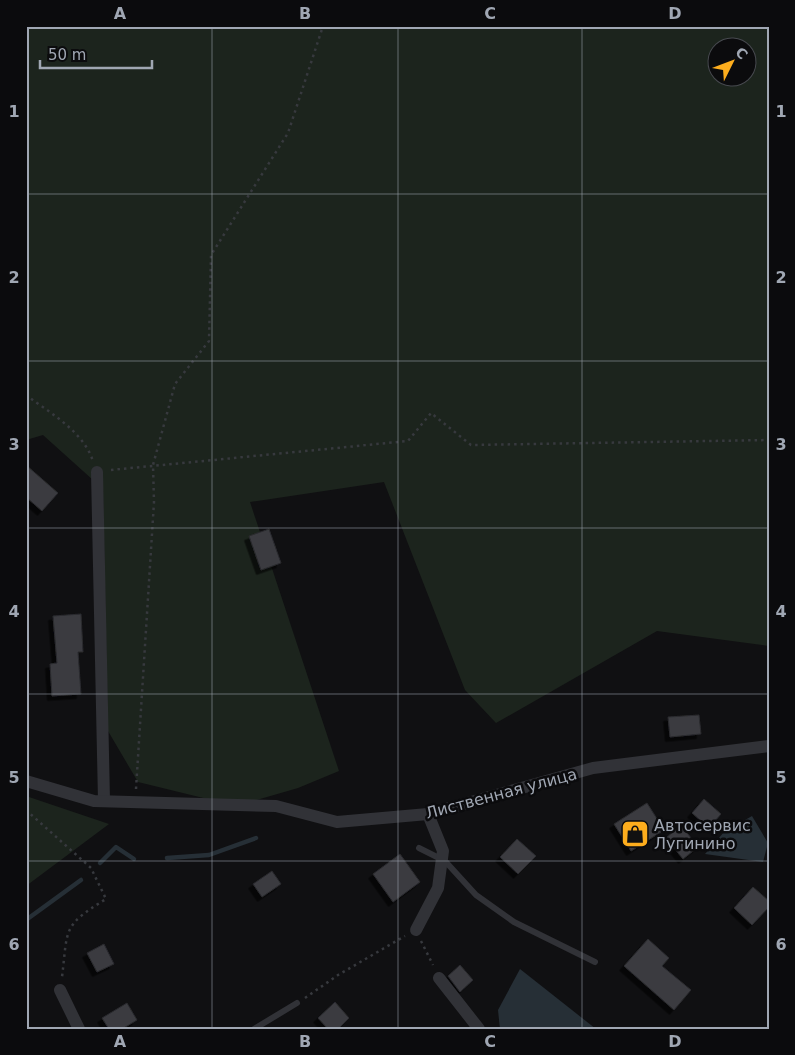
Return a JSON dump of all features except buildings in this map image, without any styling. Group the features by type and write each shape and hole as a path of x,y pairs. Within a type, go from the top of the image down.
{"street":[{"path":"97,472 104,801"},
{"name":"Лиственная улица","path":"26,781 94,801 276,806 337,822 428,814 593,768 769,746"},
{"path":"416,930 438,888 443,851 428,814"},
{"path":"439,978 479,1029"},
{"path":"60,990 80,1029"}],"lane":[{"path":"419,848 442,859 476,895 514,922 595,962"},
{"path":"254,1029 298,1003"}],"path":[{"path":"135,802 154,502 153,465 175,384 209,341 211,255 288,133 323,26"},
{"path":"26,394 71,429 90,450 97,472 153,465 408,442 431,413 471,444 769,440"},
{"path":"26,810 91,868 106,899 79,916 68,930 60,990"},
{"path":"298,1003 338,975 416,930 439,978"}],"shaded area":[{"path":"26,26 769,26 769,646 657,631 496,723 465,690 384,482 250,502 339,771 298,788 236,806 138,782 108,731 103,489 43,435 26,440"},
{"path":"26,796 109,824 26,886"},
{"path":"752,816 768,843 763,862 705,854 724,832"},
{"path":"520,969 596,1029 500,1029 498,1010"}],"waterway":[{"path":"167,858 209,855 256,838"},
{"path":"100,863 116,847 134,859"},
{"path":"26,920 81,880"}],"place":[{"name":"Автосервис Лугинино","path":"635,834"}]}
